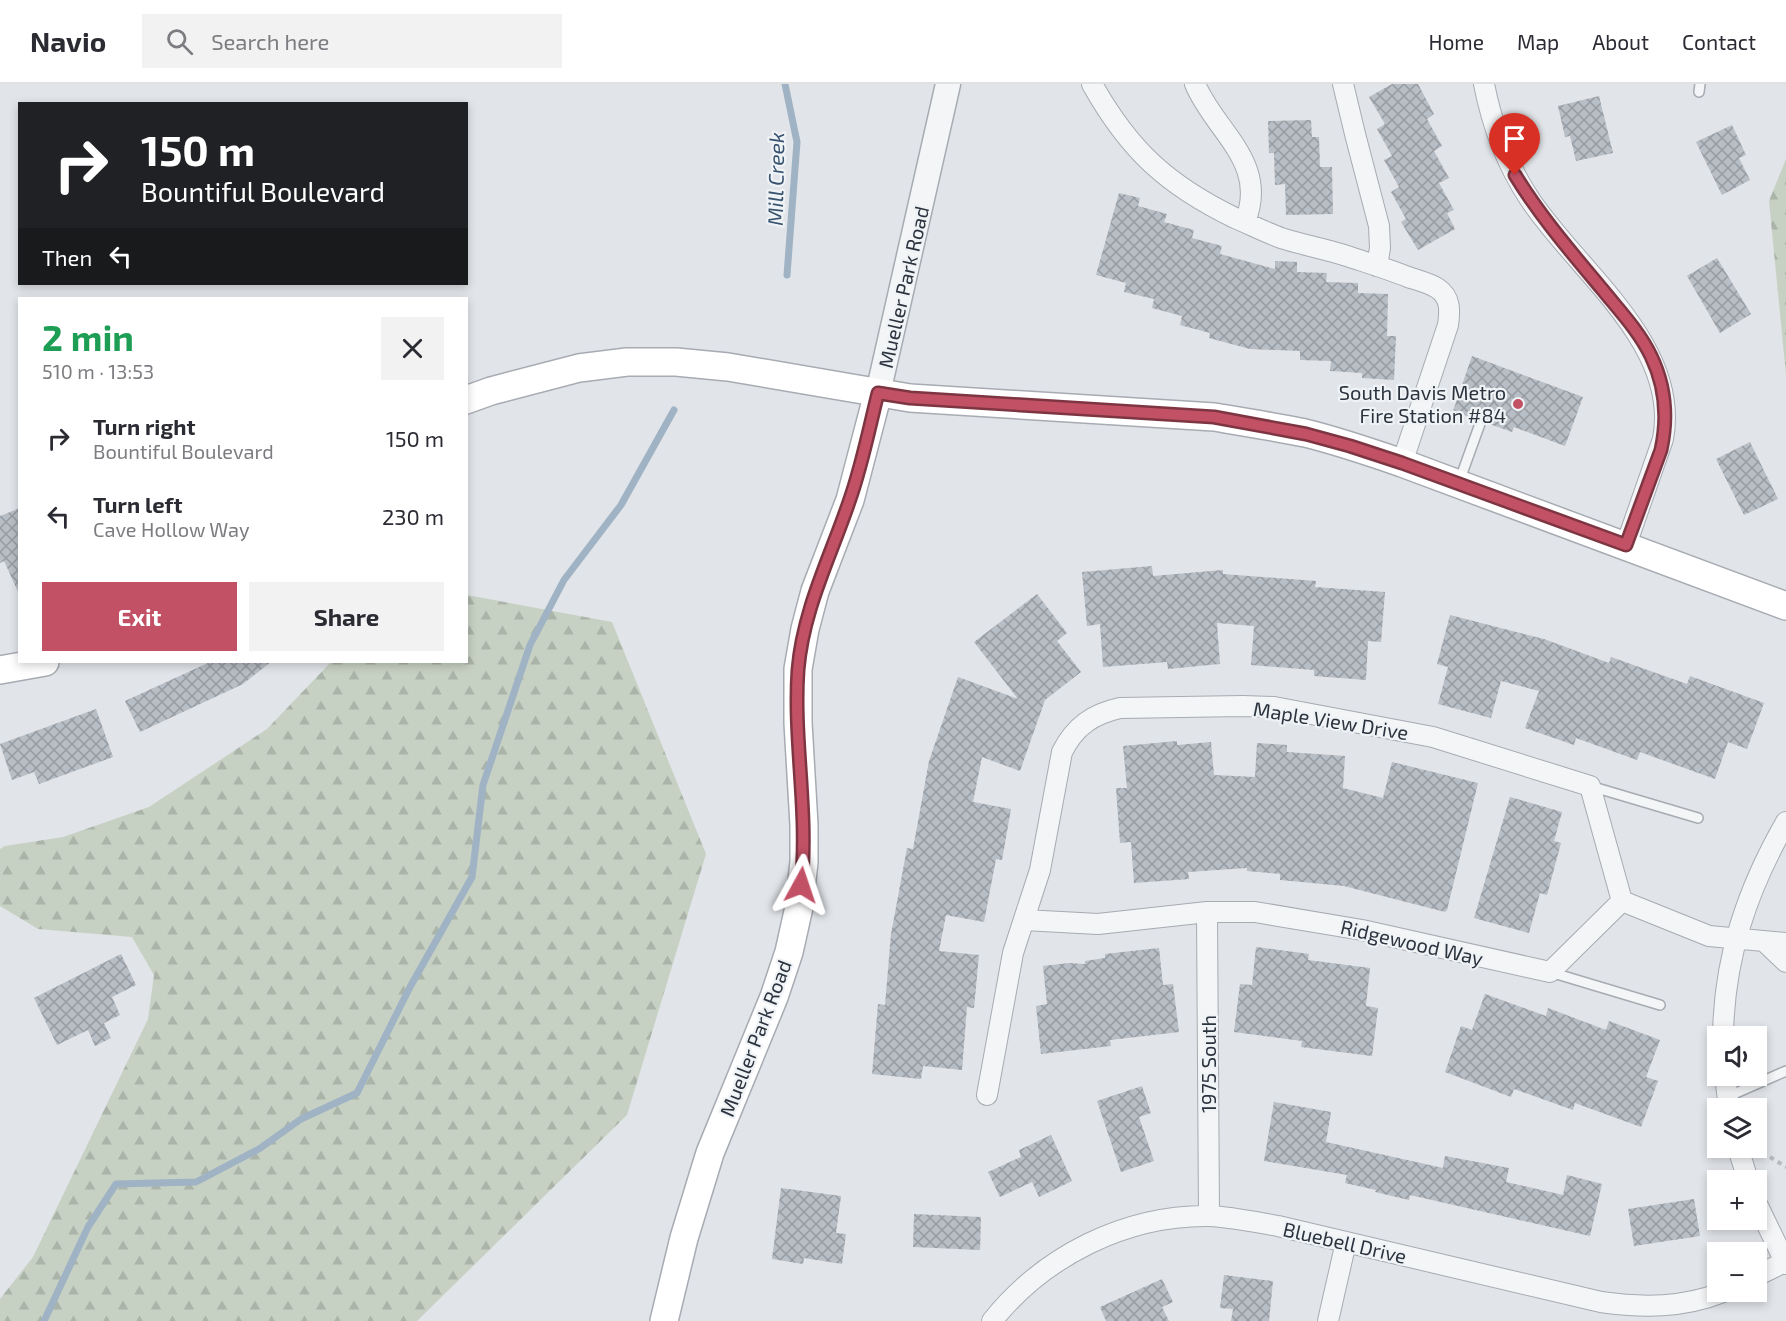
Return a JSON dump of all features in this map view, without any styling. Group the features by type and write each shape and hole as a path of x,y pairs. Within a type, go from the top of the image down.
{"main road":[{"path":"468,399 501,387 579,368 627,362 676,362 728,367 910,398 1214,417 1306,434 1402,463 1786,606"},
{"name":"Mueller Park Road","path":"664,1321 684,1238 710,1153 774,997 789,952 799,907 804,862 798,669 815,591 850,500 878,393"},
{"path":"0,670 39,663"}],"street":[{"name":"Mueller Park Road","path":"878,393 948,84"},
{"path":"1092,84 1119,129 1157,170 1198,199 1283,238 1377,266 1439,289 1447,298 1450,310 1448,325 1402,463"},
{"path":"1195,84 1205,104 1230,136 1243,162 1252,191 1245,222"},
{"path":"1343,84 1379,226 1381,237 1377,266"},
{"path":"1484,84 1502,148 1520,183 1547,222 1638,334 1651,356 1659,379 1664,403 1665,433 1661,450 1626,545"},
{"name":"Maple View Drive","path":"987,1095 1013,953 1040,870 1062,752 1069,738 1091,718 1106,711 1132,708 1274,707 1433,737 1590,786"},
{"path":"1590,786 1622,901"},
{"path":"1723,1026 1735,939 1756,881 1786,822"},
{"path":"1622,901 1709,936 1786,943"},
{"path":"1550,972 1622,901"},
{"name":"Ridgewood Way","path":"1024,920 1098,924 1207,912 1256,912 1362,930 1550,972"},
{"name":"1975 South","path":"1207,912 1209,1216"},
{"path":"1764,942 1786,962"},
{"name":"Bluebell Drive","path":"992,1321 1016,1294 1039,1275 1071,1253 1102,1237 1136,1225 1209,1216 1255,1222 1601,1302 1654,1307 1682,1304 1707,1297"},
{"path":"1767,1224 1786,1263 1767,1271"},
{"path":"1328,1321 1346,1242"}],"lane":[{"path":"1458,484 1481,421"},
{"path":"1590,786 1698,818"},
{"path":"1550,972 1660,1005"},
{"path":"1737,1098 1786,1071"}],"path":[{"path":"1770,1157 1786,1167"}],"green space":[{"path":"1786,159 1786,375 1769,201"},
{"path":"468,595 612,622 706,854 627,1115 417,1321 0,1321 0,1299 33,1257 148,1019 154,975 132,937 38,929 0,906 0,849 5,846 63,837 149,807 267,729 330,663 468,663"}],"building":[{"path":"1392,84 1418,84 1434,114 1427,119 1442,146 1434,151 1449,178 1439,183 1454,210 1447,213 1455,229 1418,250 1401,222 1406,219 1391,192 1399,187 1384,160 1392,156 1377,129 1385,124 1369,97"},
{"path":"1599,96 1613,153 1576,161 1570,136 1565,137 1558,106"},
{"path":"1311,120 1312,137 1319,137 1320,167 1332,167 1333,214 1286,215 1285,184 1275,185 1274,153 1269,153 1268,121"},
{"path":"1732,125 1746,155 1739,158 1750,180 1722,195 1696,142"},
{"path":"1119,193 1140,198 1138,206 1167,214 1164,222 1194,230 1192,238 1222,246 1220,254 1275,269 1275,261 1297,262 1297,272 1327,273 1326,282 1358,283 1358,293 1388,294 1387,336 1396,336 1394,380 1362,378 1362,373 1330,371 1331,361 1300,360 1300,351 1250,349 1209,338 1210,333 1180,325 1182,316 1152,308 1154,299 1124,292 1126,283 1096,275"},
{"path":"1717,258 1751,314 1720,333 1687,276"},
{"name":"South Davis Metro Fire Station #84","path":"1472,356 1583,397 1565,446 1514,427 1512,432 1487,423 1483,415 1475,419 1453,411"},
{"path":"1750,442 1778,499 1744,515 1716,459"},
{"path":"18,509 18,592 4,561 0,563 0,516"},
{"path":"1152,566 1153,576 1223,570 1223,574 1316,581 1315,587 1385,592 1381,642 1368,641 1366,680 1314,676 1314,670 1251,665 1254,626 1217,623 1220,664 1168,669 1167,662 1103,667 1100,624 1087,626 1082,572"},
{"path":"1037,594 1067,633 1057,641 1081,672 1045,700 1020,771 982,757 973,802 1011,809 1002,860 996,859 984,922 946,915 939,951 979,955 974,1008 967,1007 962,1070 923,1066 921,1079 872,1074 878,1004 885,1005 891,934 907,848 913,849 929,761 958,677 1018,699 974,642"},
{"path":"1450,615 1544,639 1609,663 1611,657 1687,684 1690,676 1764,703 1747,749 1728,742 1715,779 1640,752 1637,760 1576,738 1574,745 1525,728 1539,691 1501,681 1491,718 1438,704 1448,667 1437,664"},
{"path":"208,663 270,663 243,684 140,732 125,701"},
{"path":"96,709 113,757 39,784 34,772 12,780 0,744"},
{"path":"1177,741 1177,745 1211,742 1214,775 1255,777 1257,743 1287,745 1287,752 1345,756 1343,788 1383,798 1392,762 1478,783 1447,910 1445,912 1344,886 1280,880 1280,874 1247,871 1247,868 1188,872 1189,879 1134,883 1131,842 1120,843 1116,788 1127,788 1123,746"},
{"path":"1510,797 1562,812 1554,841 1561,843 1547,895 1540,893 1529,933 1474,918"},
{"path":"1256,947 1309,954 1308,960 1370,968 1366,1006 1378,1008 1372,1056 1301,1047 1302,1041 1234,1032 1240,984 1252,985"},
{"path":"1159,948 1163,985 1173,984 1179,1032 1110,1040 1111,1046 1041,1054 1036,1006 1047,1004 1043,966 1085,964 1085,961 1105,958 1105,954"},
{"path":"121,954 136,985 112,997 120,1015 104,1023 111,1038 95,1046 88,1030 57,1045 34,998"},
{"path":"1485,994 1546,1016 1548,1008 1606,1030 1609,1021 1660,1040 1646,1077 1658,1081 1641,1127 1575,1103 1573,1110 1514,1089 1511,1097 1445,1072 1461,1026 1472,1030"},
{"path":"1142,1086 1151,1113 1139,1117 1154,1161 1121,1172 1097,1101"},
{"path":"1274,1102 1331,1112 1326,1142 1443,1168 1445,1156 1509,1168 1506,1182 1563,1195 1567,1175 1602,1184 1590,1236 1410,1195 1409,1200 1345,1183 1347,1175 1264,1161"},
{"path":"1051,1135 1072,1181 1039,1197 1032,1182 1000,1197 988,1172 1021,1157 1019,1150"},
{"path":"781,1188 841,1196 836,1233 846,1234 842,1264 804,1258 803,1264 772,1259"},
{"path":"1694,1199 1700,1236 1634,1246 1628,1209"},
{"path":"914,1214 981,1217 980,1250 913,1247"},
{"path":"1224,1275 1273,1281 1269,1321 1231,1321 1233,1309 1220,1308"},
{"path":"1162,1279 1173,1302 1162,1307 1169,1321 1106,1321 1100,1307"}],"waterway":[{"name":"Mill Creek","path":"785,84 797,142 787,275"},
{"path":"44,1321 88,1227 116,1184 196,1182 259,1149 301,1119 357,1093 410,987 472,877 483,785 530,645 564,580 621,505 674,410"}],"place":[{"name":"South Davis Metro Fire Station #84","path":"1518,404"}],"route":[{"path":"801,885 804,862 804,825 798,723 798,669 815,591 850,500 878,393 910,398 1214,417 1306,434 1402,463 1626,545 1661,450 1666,427 1659,379 1651,356 1638,334 1547,222 1515,175"}]}
